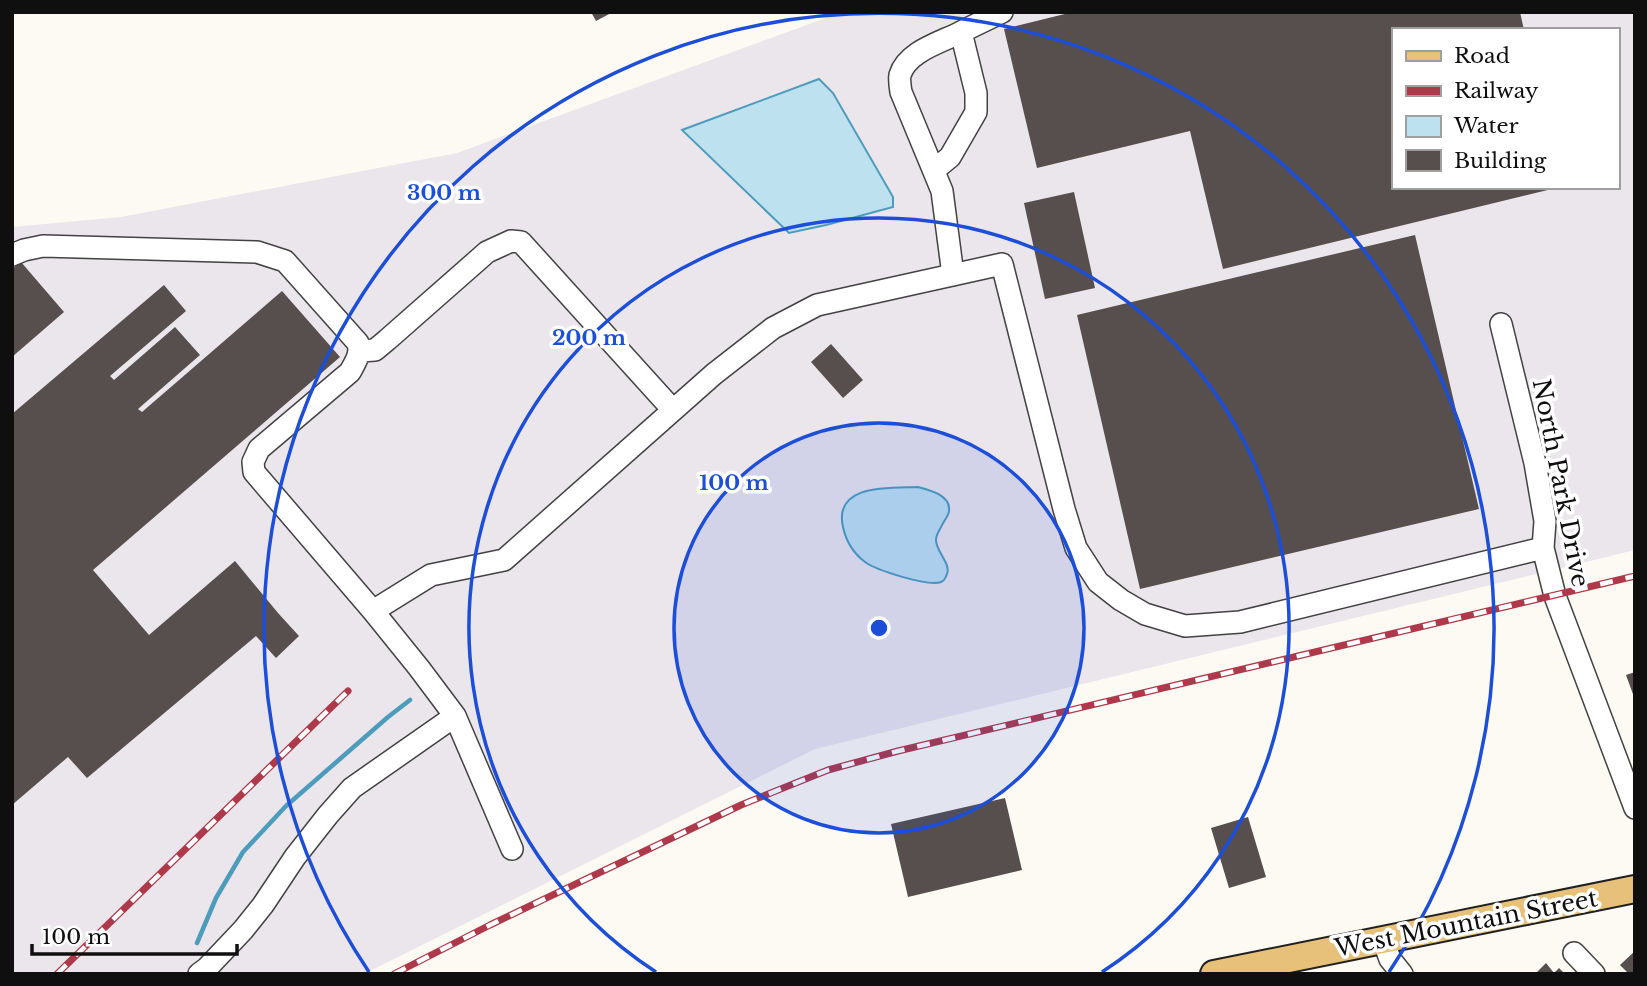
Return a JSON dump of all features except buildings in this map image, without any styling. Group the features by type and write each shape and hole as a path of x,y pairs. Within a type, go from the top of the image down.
{"main road":[{"name":"West Mountain Street","path":"1214,974 1635,889"}],"street":[{"path":"953,275 942,191 901,92 900,76 904,66 920,52 1002,12"},
{"path":"933,170 950,157 976,112 976,93 961,32"},
{"path":"360,351 374,350 387,340 487,252 511,240 522,242 673,410"},
{"path":"12,255 43,246 264,253 285,261 358,342 360,351 351,372 259,449 253,462 254,472 373,611 455,716 512,849"},
{"path":"373,611 431,575 503,560 714,373 773,328 817,305 1002,264 1076,548 1098,582 1145,614 1185,626 1240,622 1543,548"},
{"name":"North Park Drive","path":"1501,324 1535,463 1545,521 1543,548 1555,596 1635,808"},
{"path":"199,974 243,930 327,815 352,788 455,716"},
{"path":"1383,940 1390,959 1402,974"},
{"path":"1574,953 1594,974"}],"shaded area":[{"path":"842,12 1635,12 1635,550 815,749 364,974 12,974 12,227 121,217 457,153"}],"water":[{"path":"819,79 833,93 893,197 893,207 789,233 682,130"},
{"path":"918,487 938,494 949,505 948,514 936,538 948,570 941,582 914,580 871,565 854,551 843,527 842,513 847,502 855,495 880,488"}],"waterway":[{"path":"197,943 216,898 243,852 286,806 410,700"}],"railway":[{"path":"394,974 741,805 828,770 898,751 1635,576"},
{"path":"57,974 348,691"}]}
